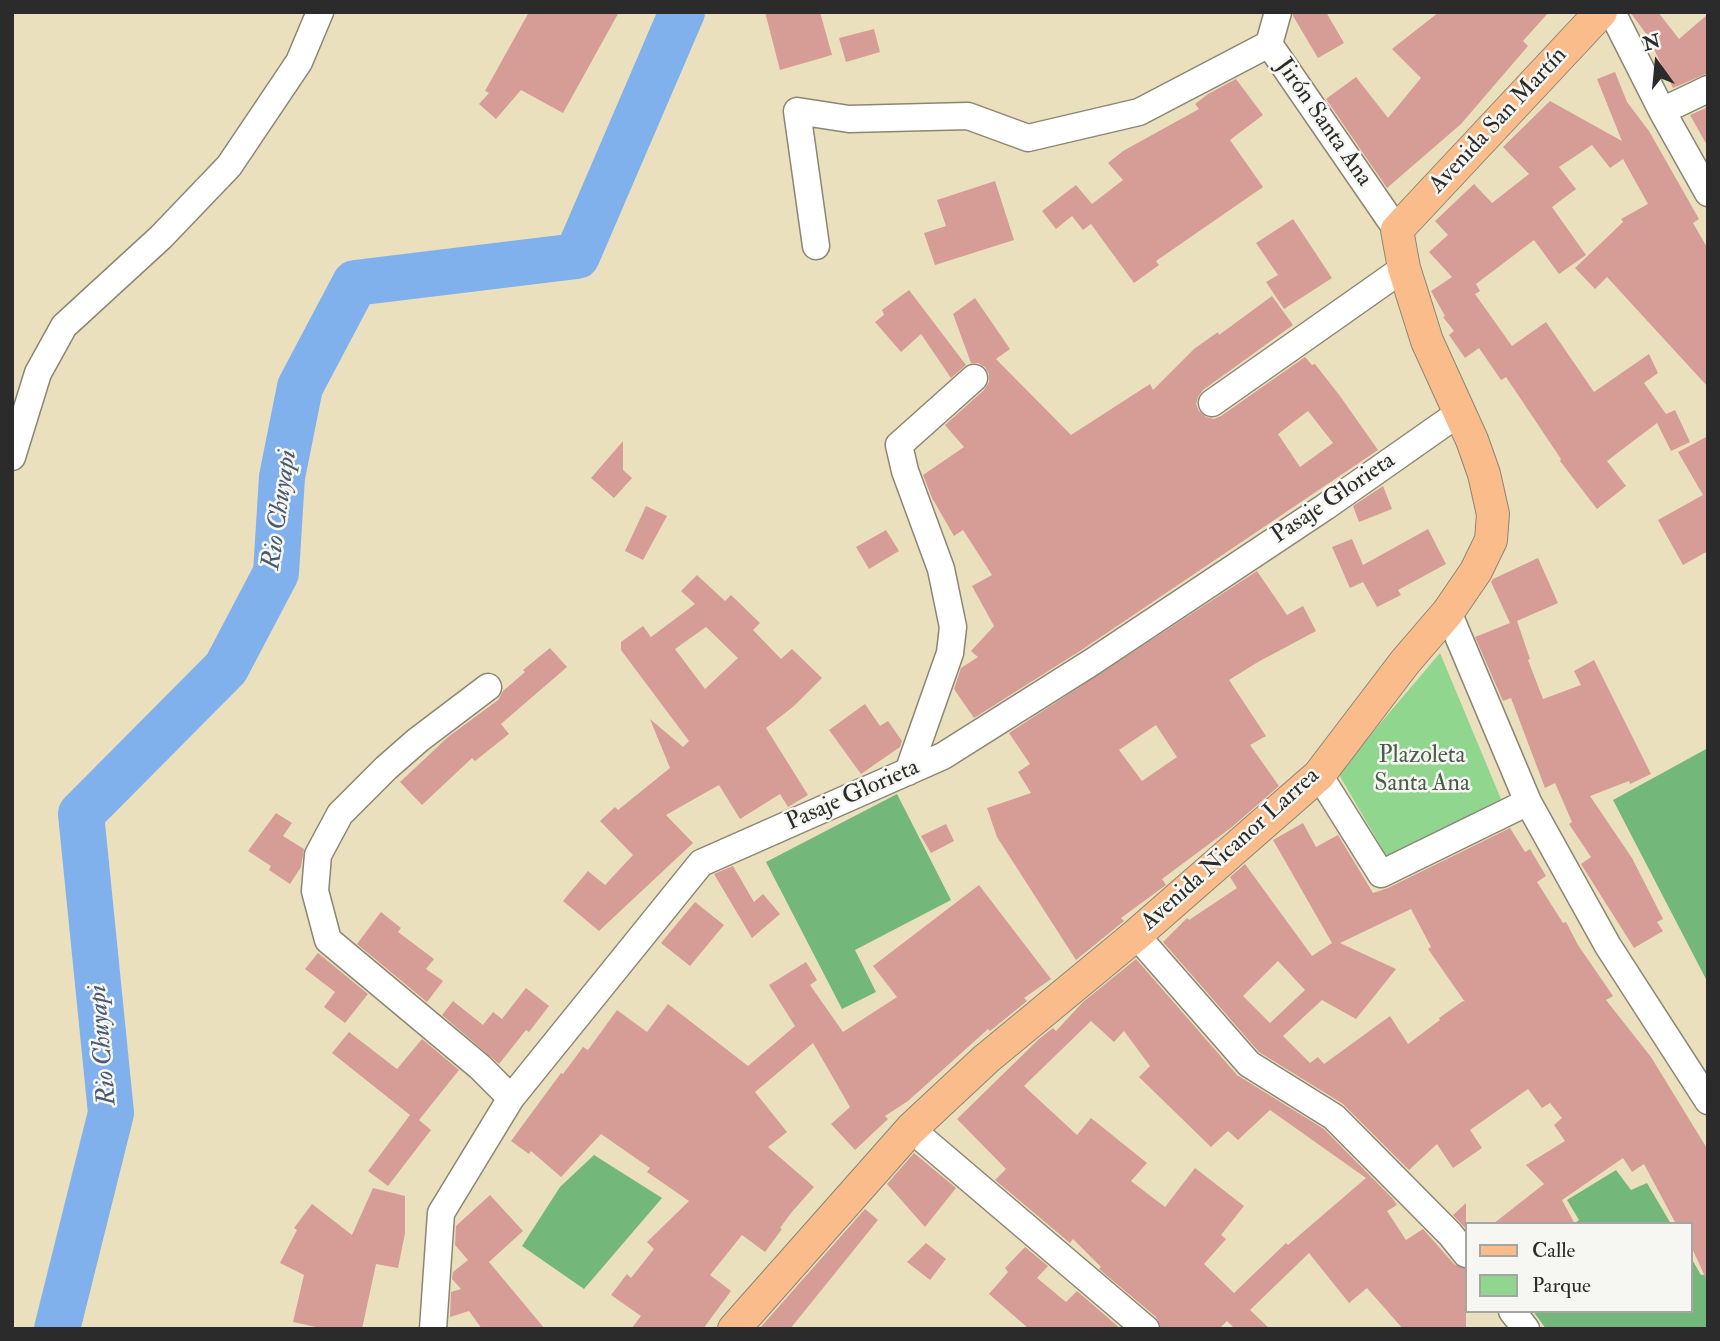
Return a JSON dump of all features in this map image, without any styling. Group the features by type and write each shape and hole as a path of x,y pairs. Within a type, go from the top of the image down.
{"main road":[{"name":"Avenida San Martín","path":"1397,230 1601,12"},
{"name":"Avenida Nicanor Larrea","path":"734,1329 911,1129 986,1059 1136,935 1319,775 1405,662 1448,612 1476,571 1491,540 1493,514 1484,474 1427,341 1404,268 1397,230"}],"street":[{"path":"12,457 38,373 64,326 161,237 229,166 299,62 320,12"},
{"name":"Jirón Santa Ana","path":"1278,12 1269,44 1397,230"},
{"path":"1612,12 1662,111 1708,193"},
{"path":"816,246 797,111 849,119 968,117 1028,138 1139,111 1269,44"},
{"path":"1662,111 1708,89"},
{"path":"1212,403 1404,268"},
{"path":"908,772 950,653 953,627 941,569 905,471 899,445 974,378"},
{"name":"Pasaje Glorieta","path":"433,1329 441,1213 511,1098 701,863 943,756 1092,662 1325,507 1459,413"},
{"path":"1448,612 1528,802 1608,946 1708,1101"},
{"path":"488,687 410,747 340,814 318,855 315,891 328,940 480,1067 511,1098"},
{"path":"1319,775 1381,874 1528,802"},
{"path":"1136,935 1249,1064 1334,1117 1464,1252"},
{"path":"911,1129 1146,1329"},
{"path":"1514,1313 1526,1329"}],"green space":[{"name":"Plazoleta Santa Ana","path":"1440,653 1501,799 1387,857 1338,773"},
{"path":"1708,748 1708,983 1613,800"},
{"path":"897,794 951,900 855,950 876,992 842,1009 766,862"},
{"path":"594,1155 662,1198 584,1289 522,1246 560,1187"},
{"path":"1616,1170 1631,1190 1647,1183 1670,1222 1576,1222 1579,1220 1567,1200"},
{"path":"1692,1259 1701,1275 1708,1274 1708,1329 1546,1329 1534,1313 1692,1313"}],"building":[{"path":"529,12 619,12 563,113 521,90 496,119 479,104 489,93 485,91"},
{"path":"765,12 820,12 832,55 780,70"},
{"path":"1293,12 1326,12 1344,43 1318,58"},
{"path":"1439,12 1549,12 1523,41 1528,46 1461,124 1387,188 1326,99 1356,77 1388,118 1421,78 1392,49"},
{"path":"1630,12 1658,12 1679,39 1708,14 1708,73 1673,88 1647,35"},
{"path":"874,29 880,52 846,62 839,38"},
{"path":"1615,72 1627,102 1649,131 1699,219 1693,223 1708,249 1708,387 1607,277 1595,289 1575,268 1623,222 1621,219 1648,204 1623,159 1610,168 1592,145 1559,167 1576,189 1552,207 1586,255 1559,274 1534,240 1476,284 1480,291 1475,294 1512,346 1546,322 1594,392 1649,354 1658,373 1644,383 1666,414 1675,410 1690,442 1671,451 1657,423 1607,461 1626,486 1597,509 1560,461 1506,377 1501,380 1479,348 1465,358 1449,335 1454,331 1443,317 1445,316 1431,291 1452,277 1429,252 1448,235 1435,221 1474,184 1492,203 1529,174 1503,147 1550,101 1622,141 1597,79"},
{"path":"1236,79 1263,115 1230,140 1263,187 1156,261 1159,265 1134,283 1091,224 1083,230 1072,216 1056,229 1042,211 1076,185 1092,204 1123,180 1108,163 1123,151 1199,109 1195,104"},
{"path":"1708,107 1708,147 1690,115"},
{"path":"995,181 1014,240 935,265 924,233 946,226 937,200"},
{"path":"1293,219 1332,278 1284,309 1266,282 1278,275 1256,243"},
{"path":"909,290 966,365 951,378 921,334 901,352 875,322 884,315 882,310"},
{"path":"1272,296 1293,325 1203,390 1196,404 1206,417 1214,419 1221,416 1305,357 1312,365 1315,364 1378,450 1083,649 974,718 954,689 961,668 978,657 971,651 994,626 972,586 992,575 963,530 954,536 932,498 923,475 964,447 945,425 984,390 989,382 985,367 971,363 953,314 975,298 1010,349 996,359 1071,435 1150,384 1153,390 1194,349 1218,332 1219,335","holes":["1308,411 1333,443 1300,467 1278,434"]},
{"path":"1708,436 1708,551 1683,565 1658,520 1703,495 1678,452"},
{"path":"623,441 623,470 632,478 614,498 591,478"},
{"path":"1383,486 1392,509 1359,522 1353,506"},
{"path":"646,506 667,516 643,560 625,551"},
{"path":"1428,529 1446,564 1398,590 1401,595 1377,607 1363,582 1350,588 1332,547 1352,539 1363,565"},
{"path":"886,530 899,551 869,569 856,547"},
{"path":"1538,558 1558,603 1517,621 1543,699 1581,685 1574,671 1594,660 1651,774 1630,784 1629,781 1590,796 1632,858 1663,919 1657,922 1663,931 1634,948 1581,864 1591,857 1569,824 1572,822 1555,783 1545,788 1511,698 1503,701 1475,637 1510,623 1491,582 1493,579"},
{"path":"1257,571 1287,615 1303,606 1316,631 1229,680 1266,736 1250,745 1279,786 1232,827 1162,879 1166,885 1121,918 1124,921 1076,960 997,837 987,808 1031,793 1018,772 1030,764 1009,733","holes":["1156,725 1177,757 1142,781 1119,750"]},
{"path":"697,575 725,601 731,595 760,623 753,630 781,659 792,649 822,678 794,706 766,728 808,795 788,807 780,794 740,819 719,785 666,815 693,843 599,931 563,901 588,871 605,885 633,855 600,821 615,807 618,810 670,768 650,719 683,747 689,741 621,650 621,642 643,626 651,637 695,604 681,591","holes":["706,627 738,658 705,689 675,649"]},
{"path":"550,648 567,667 501,724 509,734 475,761 472,758 422,805 400,782 448,737 498,700 503,691 525,672 523,670"},
{"path":"865,704 880,726 888,721 902,741 900,747 861,774 829,730"},
{"path":"276,813 292,823 283,836 304,849 301,867 290,884 269,870 271,866 248,851"},
{"path":"1303,823 1316,847 1338,835 1373,893 1510,828 1525,852 1530,849 1546,876 1537,882 1613,996 1606,1000 1651,1057 1708,1150 1708,1283 1692,1248 1692,1222 1675,1222 1644,1164 1632,1172 1623,1158 1562,1200 1574,1222 1496,1222 1544,1184 1526,1165 1565,1141 1554,1125 1562,1118 1550,1103 1542,1108 1528,1089 1470,1130 1482,1148 1453,1168 1437,1144 1409,1170 1343,1104 1259,1052 1163,942 1187,918 1189,920 1237,888 1230,877 1245,864 1312,956 1332,943 1273,840","holes":["1411,909 1431,947 1428,949 1465,1002 1439,1018 1440,1020 1408,1044 1390,1016 1324,1064 1318,1057 1310,1063 1283,1036 1322,1000 1356,1019 1396,969 1340,943","1278,961 1305,990 1270,1023 1243,996"]},
{"path":"946,824 954,841 931,853 921,836"},
{"path":"733,866 754,902 763,894 780,914 752,938 714,874"},
{"path":"979,885 1051,979 1024,998 1027,1001 990,1031 988,1029 908,1101 885,1116 888,1119 855,1150 831,1124 850,1107 813,1043 755,1092 787,1132 768,1147 814,1187 791,1213 765,1252 742,1235 710,1275 731,1291 703,1329 631,1329 641,1316 611,1295 627,1274 631,1278 654,1249 647,1242 689,1201 647,1172 650,1168 601,1134 561,1177 531,1151 529,1154 511,1141 561,1073 563,1074 583,1047 588,1050 617,1010 647,1032 668,1004 748,1066 795,1026 769,985 806,962 817,980 810,985 843,1032 897,997 873,966"},
{"path":"695,902 724,925 690,966 661,943"},
{"path":"381,912 401,928 398,932 434,959 426,969 443,981 427,1002 357,944"},
{"path":"318,953 368,994 345,1023 324,1007 335,992 305,969"},
{"path":"1136,959 1237,1075 1324,1129 1393,1199 1397,1205 1387,1211 1406,1240 1423,1229 1454,1264 1464,1268 1466,1329 1403,1329 1367,1288 1349,1303 1309,1253 1250,1310 1270,1329 1235,1329 1227,1321 1219,1329 1161,1329 1156,1317 1099,1269 1101,1267 1073,1239 1070,1243 995,1180 1006,1169 957,1119 1039,1039 1053,1028 1056,1031 1083,1002","holes":["1091,1021 1114,1042 1124,1031 1150,1066 1139,1077 1211,1147 1228,1131 1238,1140 1270,1110 1366,1178 1288,1245 1286,1243 1234,1293 1204,1264 1226,1239 1221,1235 1244,1206 1195,1168 1165,1207 1131,1181 1147,1163 1091,1118 1077,1135 1024,1086"]},
{"path":"526,988 549,1006 499,1064 442,1015 453,1001 483,1025 493,1012 502,1019"},
{"path":"349,1032 397,1069 422,1039 459,1070 419,1120 431,1130 388,1186 368,1171 410,1115 332,1053"},
{"path":"914,1153 956,1188 925,1227 887,1184"},
{"path":"373,1188 405,1196 405,1233 398,1268 376,1264 362,1329 325,1329 293,1322 304,1275 280,1263 297,1230 294,1228 312,1204 352,1235"},
{"path":"490,1195 523,1231 489,1262 545,1329 482,1329 469,1311 450,1317 451,1292 461,1289 452,1279 453,1272 468,1260 455,1245 456,1226"},
{"path":"1466,1203 1464,1227 1453,1215"},
{"path":"865,1209 878,1220 790,1329 759,1329"},
{"path":"926,1243 946,1259 930,1280 907,1262"},
{"path":"1025,1247 1048,1266 1037,1278 1066,1302 1077,1291 1121,1329 1029,1329 989,1294 1008,1272 1005,1268"}],"waterway":[{"name":"Rio Chuyapi","path":"57,1329 111,1113 81,814 226,668 276,573 282,477 300,387 355,283 577,256 682,12"}]}
